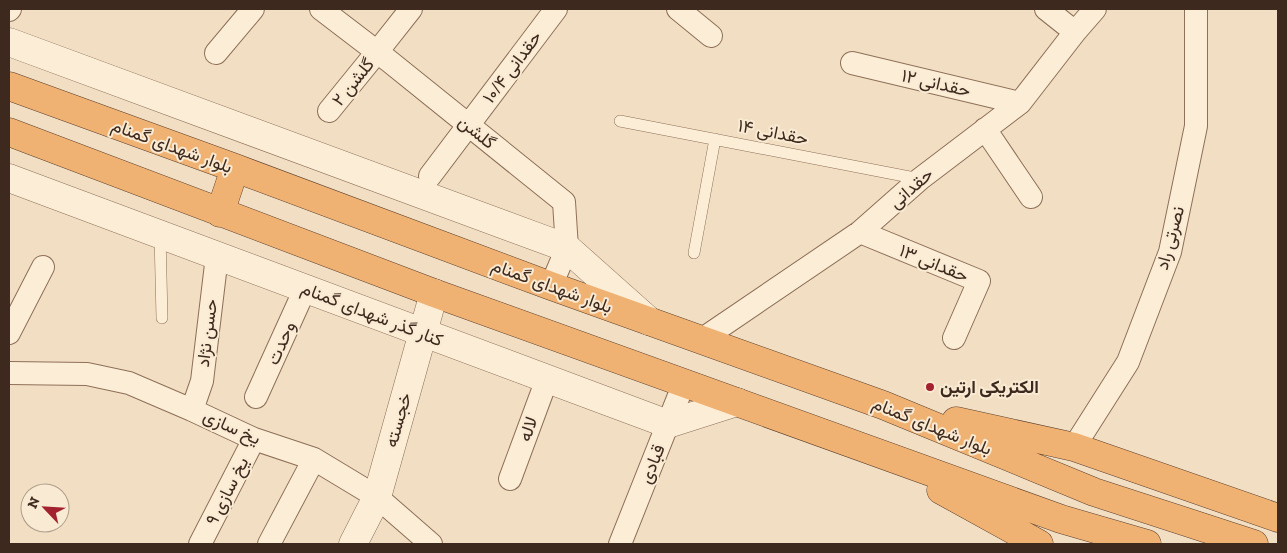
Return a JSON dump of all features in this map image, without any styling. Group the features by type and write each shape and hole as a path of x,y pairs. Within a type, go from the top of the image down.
{"highway":[{"name":"بلوار شهدای گمنام","path":"9,86 551,286 883,405 1094,492 1254,544"},
{"path":"9,132 434,293 1062,519 1147,544"},
{"path":"220,213 235,168"},
{"path":"883,405 1074,447 1278,518"},
{"path":"868,450 1039,544"}],"street":[{"path":"216,53 253,9"},
{"name":"گلشن","path":"321,9 378,52 564,202 567,248 551,286"},
{"name":"گلشن ۲","path":"329,111 411,9"},
{"name":"حقدانی ۱۰/۴","path":"430,176 556,9"},
{"path":"678,9 711,36"},
{"path":"1046,9 1075,32"},
{"name":"حقدانی","path":"701,340 860,232 920,179 1020,103 1095,9"},
{"name":"نصرتی راد","path":"1074,447 1128,362 1170,252 1196,126 1196,9"},
{"path":"9,42 567,248 649,321"},
{"name":"حقدانی ۱۲","path":"852,62 1020,103"},
{"path":"986,129 1032,197"},
{"name":"کنار گذر شهدای گمنام","path":"9,178 668,424"},
{"name":"حقدانی ۱۳","path":"860,232 978,280 954,338"},
{"name":"حسن نژاد","path":"192,410 202,381 217,256"},
{"path":"9,333 43,267"},
{"name":"وحدت","path":"256,397 305,289"},
{"name":"خجسته","path":"353,544 377,496 434,293"},
{"name":"یخ سازی","path":"9,373 87,374 129,383 254,438 314,459 377,496 431,544"},
{"name":"لاله","path":"510,480 547,379"},
{"name":"قبادی","path":"620,544 684,383"},
{"path":"668,424 737,402"},
{"name":"یخ سازی ۹","path":"200,544 254,438"},
{"path":"269,544 314,459"}],"lane":[{"name":"حقدانی ۱۴","path":"620,120 920,179"},
{"path":"694,253 716,139"},
{"path":"160,234 162,318"}],"place":[{"name":"الکتریکی ارتین","path":"930,387"}]}
